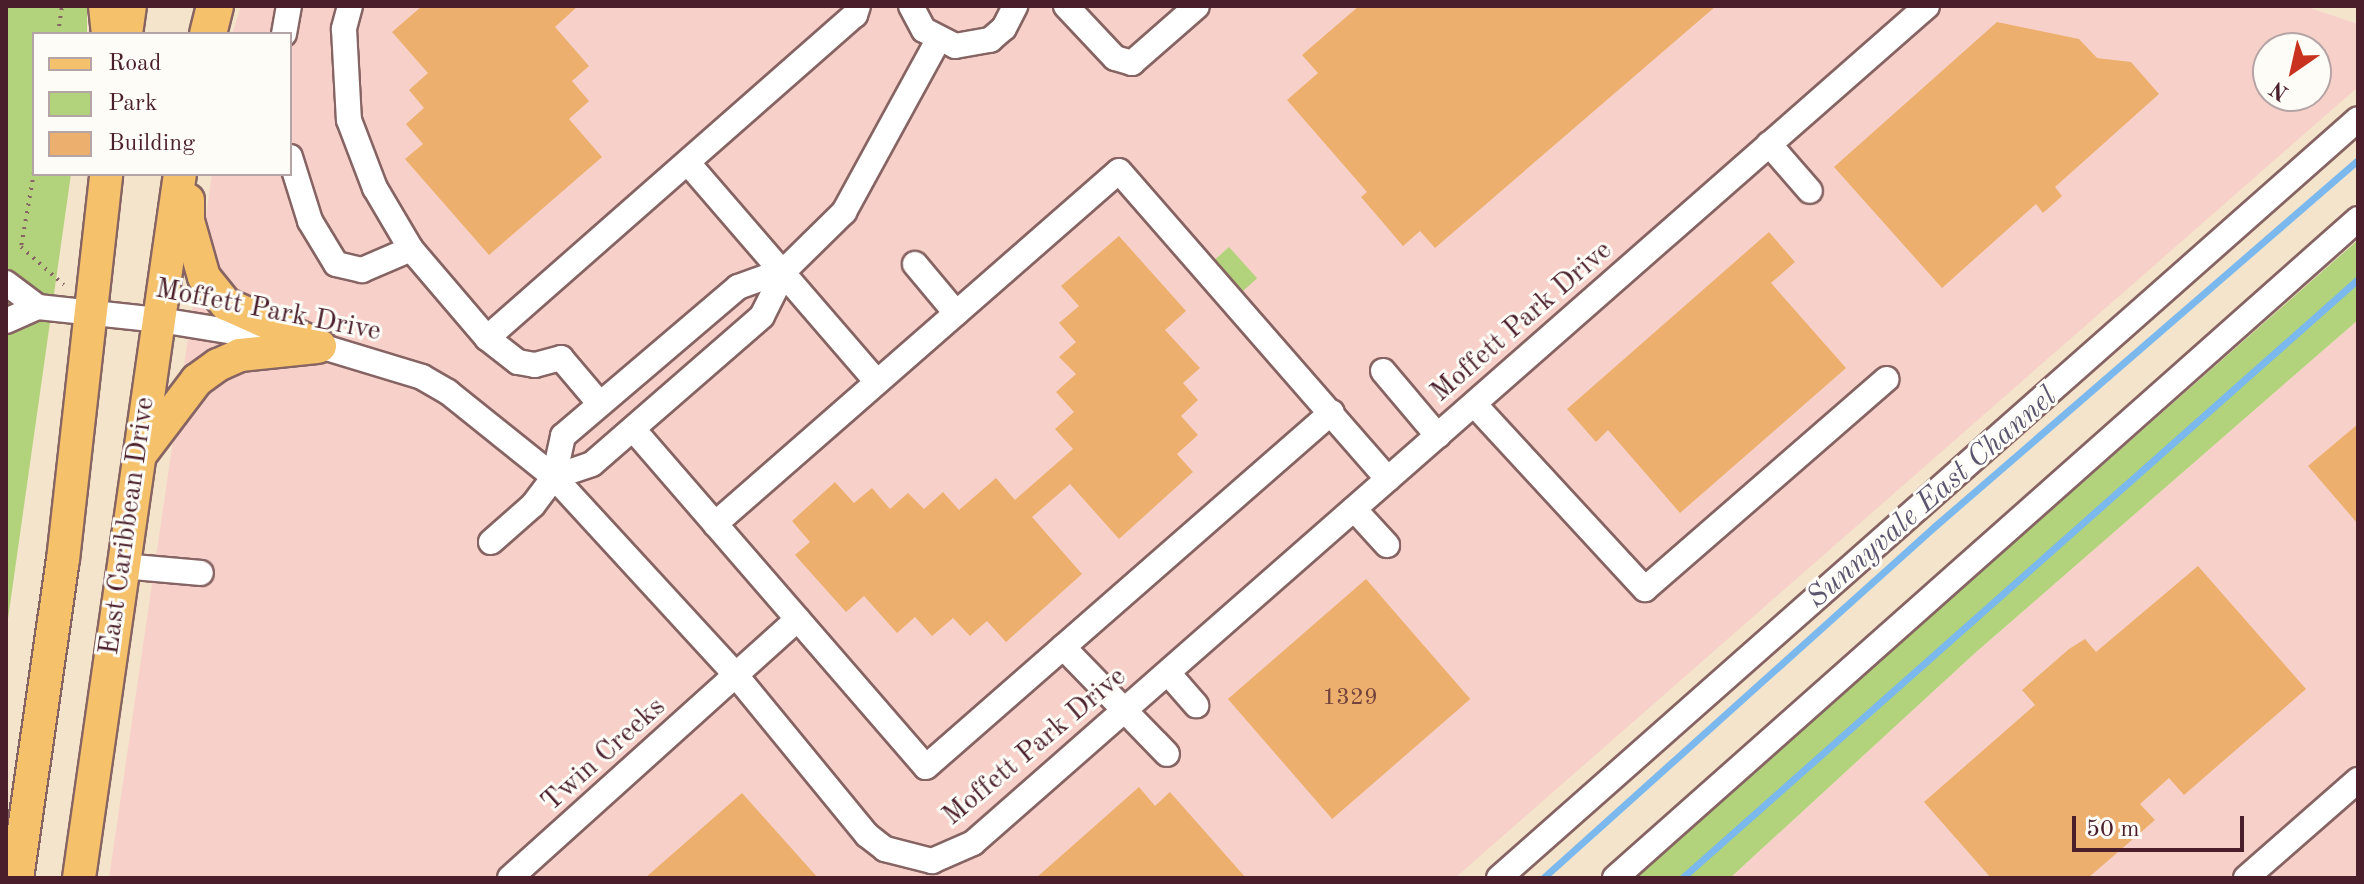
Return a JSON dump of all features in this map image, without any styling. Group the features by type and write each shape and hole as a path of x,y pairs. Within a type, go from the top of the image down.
{"highway":[{"path":"107,6 110,32"},
{"path":"208,32 215,6"}],"main road":[{"path":"126,32 130,6"},
{"path":"199,32 202,6"},
{"path":"17,878 63,560 88,310 106,176"},
{"name":"East Caribbean Drive","path":"79,878 180,176"},
{"path":"188,176 188,221 204,277 226,304 320,346"},
{"path":"138,458 197,380 218,365 240,355 320,346"}],"street":[{"path":"284,32 289,6"},
{"path":"350,6 344,29 349,120 375,188 411,249 487,338 518,362 535,365 561,358 600,404"},
{"path":"487,338 855,15 858,6"},
{"path":"911,6 924,30 938,40 955,46 990,40 1004,28 1015,6"},
{"path":"1066,6 1115,58 1132,63 1197,6"},
{"name":"Moffett Park Drive","path":"38,307 88,310 320,346 422,377 448,392 554,477 734,673 867,835 904,868 955,867 973,843 1927,6"},
{"path":"554,477 592,464 762,316 785,270 844,212 938,40"},
{"path":"1499,878 2358,119"},
{"path":"1769,144 1810,191"},
{"path":"292,163 310,221 336,264 362,270 411,249"},
{"path":"688,163 785,270 877,382"},
{"path":"715,524 1119,171 1388,479"},
{"path":"1615,878 2358,219"},
{"path":"915,264 956,313"},
{"path":"491,542 533,505 554,477 563,436 738,287 785,270"},
{"path":"6,283 38,307 6,321"},
{"path":"1383,371 1438,436"},
{"path":"1474,404 1645,589 1887,379"},
{"path":"633,429 926,767 1332,412"},
{"path":"1354,509 1387,545"},
{"path":"123,566 201,573"},
{"name":"Twin Creeks","path":"510,878 734,673 798,619"},
{"path":"1063,647 1167,754"},
{"path":"1168,673 1196,705"},
{"path":"2246,878 2358,780"}],"path":[{"path":"58,32 62,6"},
{"path":"33,176 21,247 88,310"}],"shaded area":[{"path":"241,6 2304,6 2358,24 2358,87 2332,110 2332,32 2252,32 2252,112 2329,112 1455,878 109,878 212,176 292,176 292,32 233,32"},
{"path":"2358,320 2358,878 1730,878 1975,653"}],"green space":[{"path":"6,6 87,6 87,32 32,32 32,176 71,176 6,633"},
{"path":"2358,240 2358,320 1975,653 1730,878 1634,878"},
{"path":"1229,247 1257,278 1223,309 1195,278"}],"building":[{"path":"422,6 578,6 555,27 589,66 572,81 589,101 569,119 602,157 489,255 405,159 423,144 406,124 424,108 409,90 428,73 392,32"},
{"path":"1359,6 1716,6 1435,248 1420,231 1403,246 1361,197 1367,192 1287,100 1318,73 1302,55"},
{"path":"1997,22 2079,39 2097,58 2131,62 2159,94 2055,187 2062,196 2043,213 2036,204 1942,288 1834,167"},
{"path":"1769,232 1795,262 1771,283 1846,368 1680,513 1608,430 1596,442 1567,409"},
{"path":"1119,236 1186,311 1165,330 1200,368 1183,383 1198,400 1181,416 1198,435 1177,454 1193,472 1119,539 1070,484 1032,517 1082,574 1006,642 987,621 970,636 953,618 932,636 915,617 897,633 864,596 846,612 795,555 810,542 792,521 835,482 854,503 872,488 890,509 908,493 924,509 943,492 959,510 996,478 1015,500 1073,449 1055,429 1074,412 1056,392 1076,374 1059,357 1076,342 1059,323 1079,306 1061,286"},
{"path":"2358,424 2358,524 2308,466"},
{"path":"2198,566 2306,689 2184,795 2169,778 2140,804 2155,820 2088,878 1991,878 1924,802 2035,705 2022,690 2069,649 2085,639 2096,652"},
{"path":"1366,579 1470,699 1332,819 1228,699"},
{"path":"1139,787 1155,806 1170,792 1246,878 1036,878"},
{"path":"742,793 818,878 645,878"}],"waterway":[{"name":"Sunnyvale East Channel","path":"1543,878 1935,526 2358,160"},
{"path":"1682,878 2358,279"}]}
